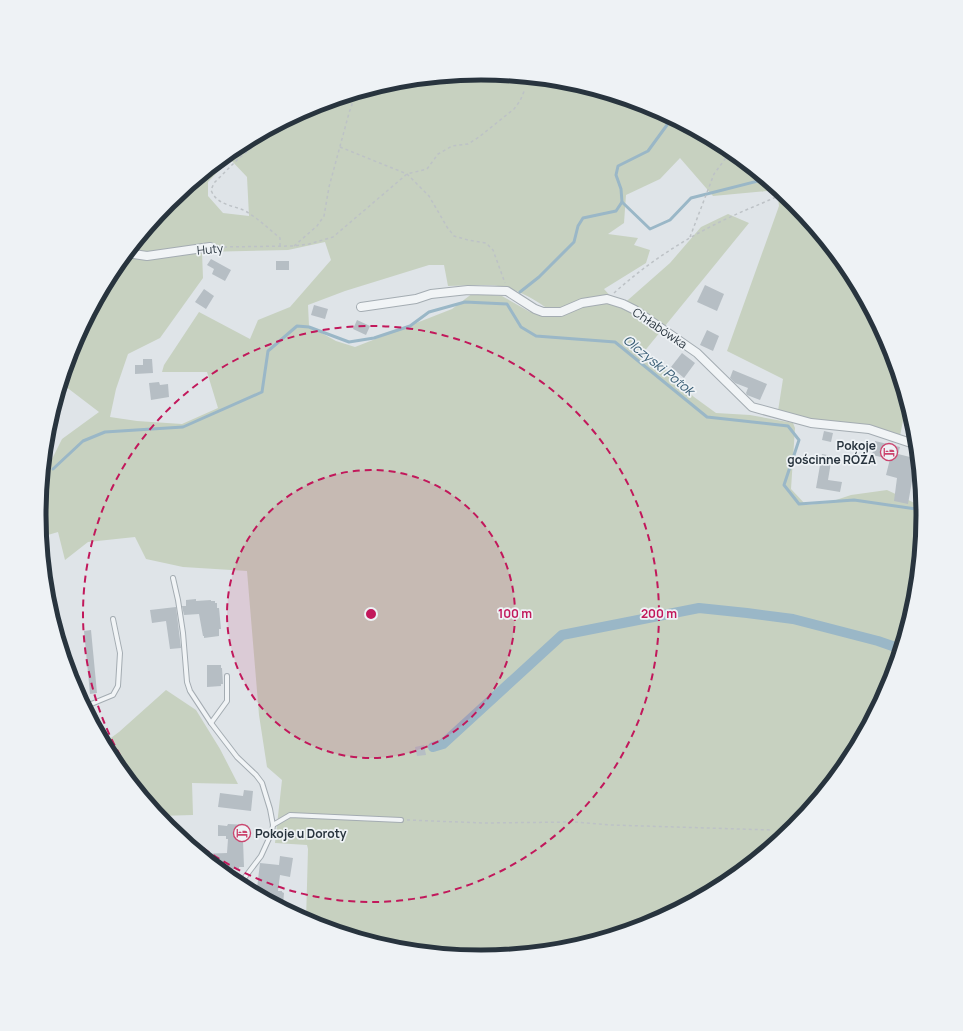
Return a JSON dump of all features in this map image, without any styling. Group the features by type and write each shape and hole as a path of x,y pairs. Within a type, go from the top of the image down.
{"street":[{"name":"Huty","path":"133,254 147,256 210,247"},
{"path":"361,307 416,299 432,294 468,290 507,291"},
{"name":"Chłabówka","path":"507,291 535,309 543,312 561,312 582,303 607,299 623,304 635,310 697,353 752,407 811,423 868,429 911,443"}],"lane":[{"path":"173,578 183,633 187,682 190,691 211,723 237,757 256,775 262,783 274,825 261,856 243,880"},
{"path":"89,704 113,695 118,686 120,654 113,619"},
{"path":"211,723 227,701 227,676"},
{"path":"274,825 290,816 401,820"}],"path":[{"path":"407,174 427,169 438,154 452,146 468,144 479,137 514,109 526,89"},
{"path":"294,246 317,226 324,216 329,187 354,100"},
{"path":"265,138 239,158 214,184 211,190 213,196 224,204 249,212 280,238 280,246"},
{"path":"340,146 407,174 429,196 454,236 486,244 493,250 504,278 507,291"},
{"path":"690,237 714,174 727,156"},
{"name":"Huty","path":"210,247 294,246 309,244 332,237 407,174"},
{"path":"607,299 634,275 690,237 736,214 778,197"},
{"path":"401,820 574,822 611,825 771,830"}],"green space":[{"path":"453,81 510,81 566,88 594,95 648,113 674,125 699,138 747,170 772,191 713,196 680,158 660,179 626,195 624,223 608,234 638,238 634,245 650,250 646,263 604,289 620,307 670,263 701,227 728,214 749,223 643,353 663,367 694,397 716,413 750,415 793,423 795,428 791,489 806,505 827,503 851,495 887,490 917,504 916,544 909,600 894,655 884,682 859,733 827,781 809,803 769,843 723,878 699,893 648,918 594,936 566,943 510,950 453,950 397,943 342,928 306,914 307,845 275,843 282,780 267,767 259,715 247,571 183,567 146,559 135,537 88,542 65,560 58,532 47,535 47,487 49,464 62,439 99,412 66,387 69,376 79,349 104,298 136,251 158,224 194,188 227,162 208,182 208,196 223,213 249,216 247,177 231,160 264,138 315,113 342,103 397,88 425,84","holes":["325,242 331,260 290,307 258,320 250,339 199,312 164,365 162,372 207,372 218,408 182,424 137,421 110,417 116,389 128,354 160,338 203,278 202,252 288,250","429,265 444,265 448,286 501,286 527,296 545,307 530,312 502,296 473,293 452,309 355,347 336,341 309,326 308,305 345,291"]},
{"path":"778,197 809,228 827,250 859,298 884,349 894,376 904,413 900,436 815,422 778,411 783,379 727,351 779,206"},
{"path":"166,690 196,710 220,749 238,784 192,783 193,815 167,816 136,781 108,740"}],"building":[{"path":"211,259 231,270 225,281 212,274 214,269 207,265"},
{"path":"276,261 289,261 289,270 276,270"},
{"path":"705,285 724,294 717,311 697,302"},
{"path":"204,289 214,296 206,309 195,302"},
{"path":"314,305 328,309 325,319 311,315"},
{"path":"357,320 370,326 366,335 353,329"},
{"path":"707,330 719,336 713,351 700,345"},
{"path":"682,353 695,363 684,378 671,367"},
{"path":"143,359 152,359 153,373 135,374 135,365 143,365"},
{"path":"733,370 767,384 760,400 747,395 746,393 748,388 735,383 730,378"},
{"path":"159,382 160,385 168,384 169,397 151,400 149,383"},
{"path":"824,431 833,433 831,442 822,440"},
{"path":"875,441 900,447 898,454 913,458 915,482 912,481 908,504 894,501 897,478 886,475 890,459 872,455"},
{"path":"822,454 832,456 828,480 842,482 840,492 816,488"},
{"path":"196,599 196,601 211,600 217,603 217,608 219,608 221,629 219,629 219,636 204,638 199,614 184,615 182,606 186,606 186,600"},
{"path":"176,607 181,648 170,649 166,621 152,623 150,610"},
{"path":"91,630 97,693 90,694 84,631"},
{"path":"207,665 221,665 223,684 221,684 221,686 207,687"},
{"path":"424,745 426,755 417,756 415,747"},
{"path":"244,790 253,791 251,811 218,807 220,793 243,796"},
{"path":"228,824 248,825 248,840 243,840 244,867 239,867 239,869 227,869 207,854 227,853 228,839 226,839 226,836 218,836 218,825 227,826"},
{"path":"280,856 293,858 290,877 280,875 278,891 282,891 284,893 283,903 256,888 260,863 279,865"}],"waterway":[{"path":"520,292 539,277 574,242 578,226 583,218 616,211 622,202 621,189 616,175 618,166 648,151 667,125 667,122"},
{"path":"622,202 650,229 670,220 691,198 760,181"},
{"name":"Olczyski Potok","path":"53,469 83,441 105,432 183,427 262,392 268,351 297,326 309,327 349,342 374,338 410,326 429,312 465,302 507,304 521,327 536,336 615,342 707,417 788,426 799,440 784,485 799,504 854,500 917,509"},
{"path":"433,747 443,744 562,635 699,608 793,619 878,641 896,647"}],"place":[{"name":"Pokoje gościnne RÓŻA","path":"889,452"},
{"name":"Pokoje u Doroty","path":"242,833"}]}
